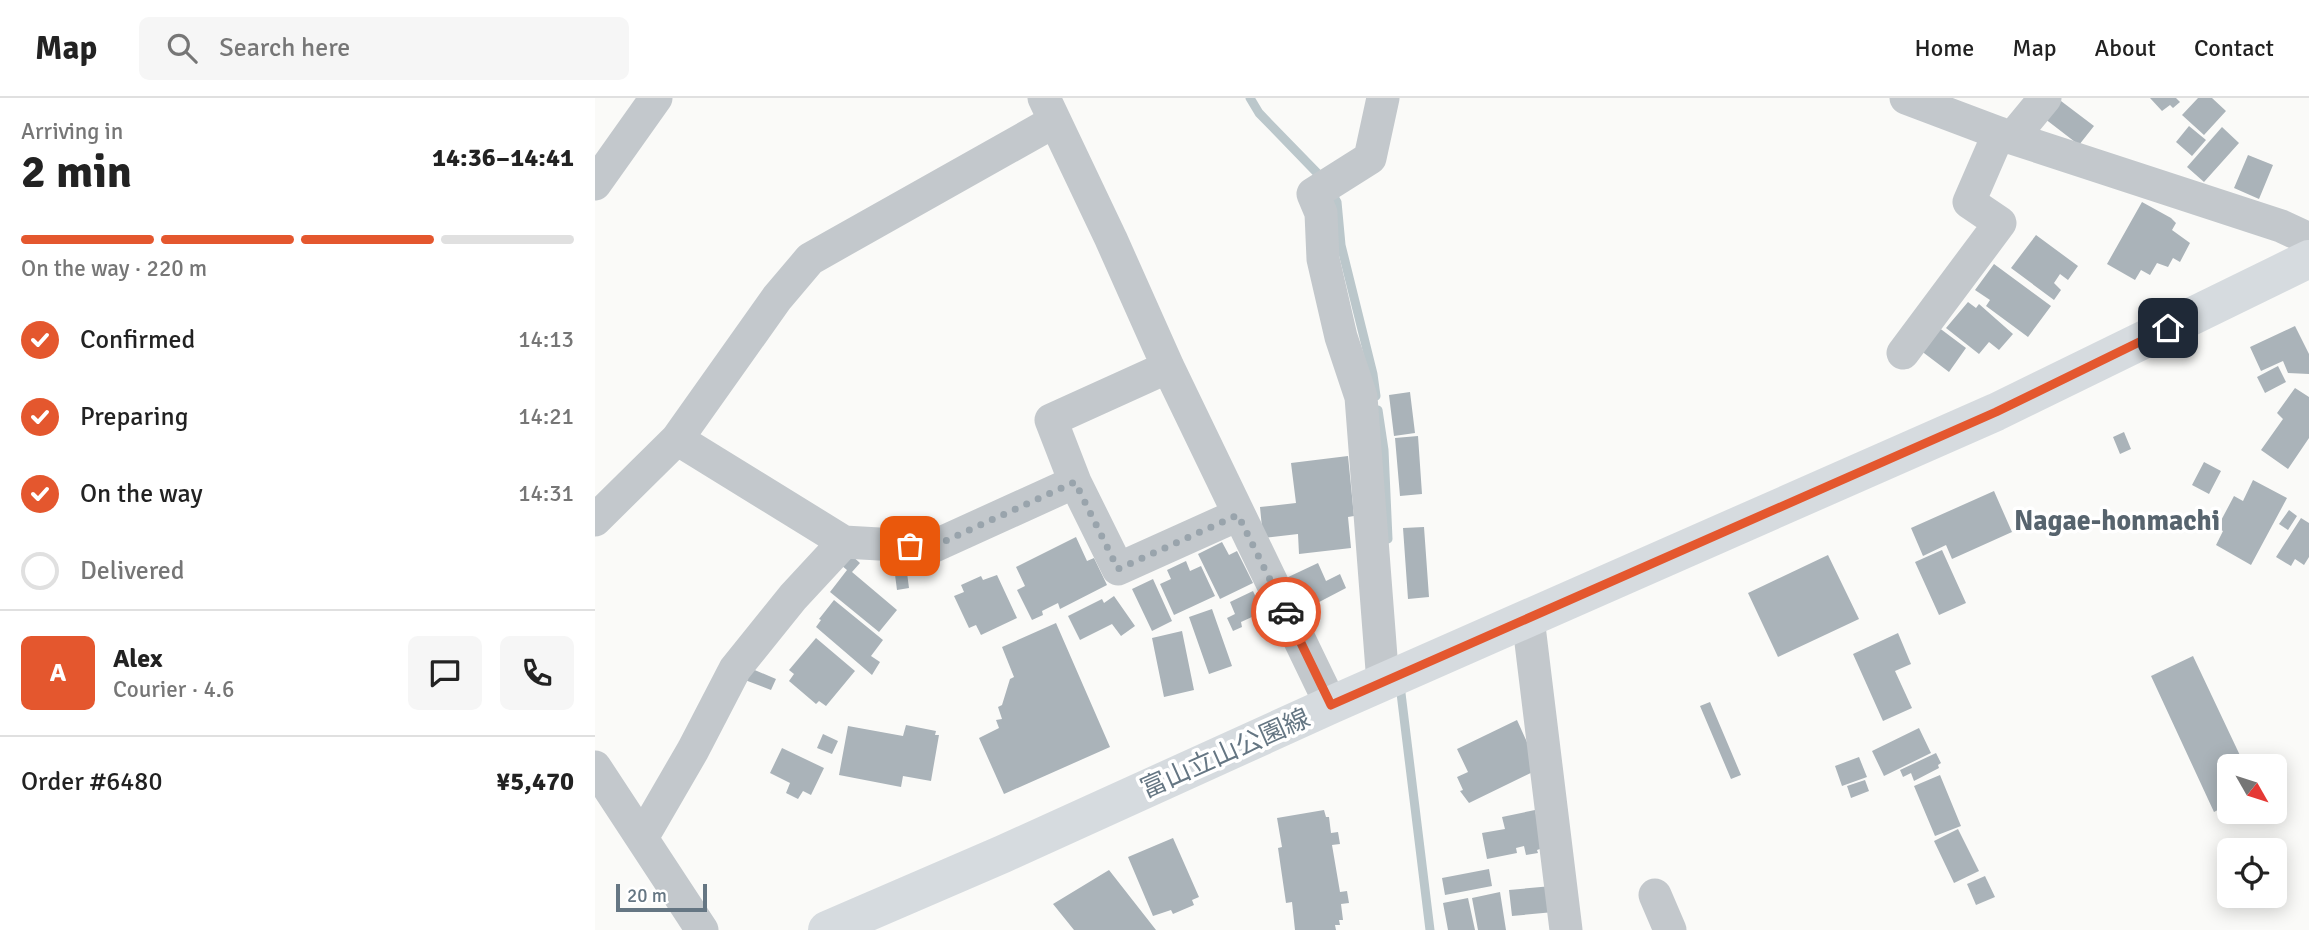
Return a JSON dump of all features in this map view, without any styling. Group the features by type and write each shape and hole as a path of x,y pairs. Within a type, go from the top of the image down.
{"main road":[{"name":"富山立山公園線","path":"827,930 1996,412 2309,259"}],"street":[{"path":"595,184 656,98"},
{"path":"1383,98 1370,158 1313,194 1321,213 1323,259 1341,337 1361,397 1383,683"},
{"path":"1906,98 2006,135 2281,226 2309,239"},
{"path":"1903,354 2000,223 1969,202 2006,135 2045,98"},
{"path":"595,520 677,439 776,298 810,260 1049,110 1238,515 1331,705"},
{"path":"1168,367 1051,420 1075,482 1118,569 1238,515"},
{"path":"677,439 844,542 932,547 1075,482"},
{"path":"642,838 693,750 735,669 793,597 844,542"},
{"path":"1528,618 1566,930"},
{"path":"595,767 702,930"},
{"path":"1655,895 1670,930"}],"building":[{"path":"2057,98 2094,126 2079,145 2040,115"},
{"path":"2150,98 2176,98 2180,102 2173,108 2170,105 2162,111"},
{"path":"2198,98 2212,98 2226,111 2204,135 2182,115"},
{"path":"2189,126 2206,140 2192,156 2176,142"},
{"path":"2222,127 2239,143 2204,182 2187,167"},
{"path":"2248,155 2273,165 2259,199 2234,188"},
{"path":"2142,202 2171,218 2176,223 2172,230 2190,243 2180,262 2173,258 2168,267 2157,263 2150,275 2141,270 2135,280 2107,264"},
{"path":"2036,235 2078,266 2068,280 2060,274 2054,283 2061,290 2054,300 2011,268"},
{"path":"1994,264 2051,306 2028,337 1986,306 1990,300 1975,290"},
{"path":"1968,302 1976,308 1979,304 2013,334 1999,350 1989,342 1979,354 1946,328"},
{"path":"2295,326 2309,354 2309,374 2288,373 2283,361 2261,371 2250,347"},
{"path":"1938,327 1966,348 1949,372 1920,350"},
{"path":"2278,366 2286,382 2265,393 2257,377"},
{"path":"2295,388 2309,397 2309,438 2288,469 2261,450 2283,419 2277,413"},
{"path":"1410,392 1415,433 1394,436 1389,395"},
{"path":"2124,432 2131,449 2120,454 2113,437"},
{"path":"1418,436 1422,494 1400,496 1395,438"},
{"path":"1348,456 1354,516 1348,517 1351,548 1299,554 1298,534 1263,538 1260,507 1296,503 1291,463"},
{"path":"2204,462 2221,471 2209,494 2192,485"},
{"path":"2253,480 2287,498 2251,565 2216,545 2223,531 2217,528 2234,496 2243,501"},
{"path":"1994,491 2012,532 1952,559 1946,545 1923,556 1911,528"},
{"path":"2289,510 2297,516 2288,530 2279,524"},
{"path":"2301,518 2309,523 2309,557 2304,565 2295,559 2291,566 2276,557"},
{"path":"1424,527 1429,597 1408,599 1403,528"},
{"path":"1076,537 1087,561 1094,558 1107,585 1060,609 1058,603 1032,620 1017,590 1025,586 1016,567"},
{"path":"1222,542 1229,555 1237,551 1253,583 1220,599 1198,554"},
{"path":"1942,550 1966,603 1939,615 1915,562"},
{"path":"850,554 860,563 852,572 897,610 879,632 830,592 847,570 841,565"},
{"path":"1828,555 1859,619 1778,657 1748,593"},
{"path":"1186,561 1190,571 1201,566 1215,596 1174,615 1160,584 1171,579 1167,570"},
{"path":"1318,563 1326,581 1340,574 1346,588 1300,612 1284,579"},
{"path":"906,565 909,588 897,590 894,567"},
{"path":"997,575 1017,618 981,635 976,625 969,628 954,596 964,592 961,585 981,576 983,580"},
{"path":"1153,579 1172,621 1152,631 1132,589"},
{"path":"1253,591 1263,612 1241,622 1242,627 1233,631 1227,618 1235,614 1230,602"},
{"path":"1114,596 1135,626 1121,636 1112,624 1080,640 1068,616 1102,599 1104,603"},
{"path":"834,600 883,640 871,656 880,662 872,675 816,627"},
{"path":"1212,609 1232,666 1209,674 1189,617"},
{"path":"1056,623 1110,747 1004,794 979,738 999,728 996,720 1002,719 998,707 1002,705 1010,679 1014,677 1002,647"},
{"path":"1182,631 1194,690 1164,697 1152,638"},
{"path":"1898,633 1911,664 1895,671 1912,708 1883,721 1853,654"},
{"path":"816,638 855,671 826,706 819,701 816,704 789,681 794,674 789,670"},
{"path":"2193,656 2239,754 2217,754 2217,810 2214,812 2151,676"},
{"path":"750,668 776,679 771,690 745,680"},
{"path":"1710,702 1741,775 1731,779 1700,706"},
{"path":"1517,720 1539,769 1469,803 1460,791 1463,790 1457,777 1468,772 1457,749"},
{"path":"906,725 936,731 935,735 939,735 931,781 903,776 901,787 839,775 848,726 903,736"},
{"path":"1919,728 1931,753 1884,776 1872,751"},
{"path":"823,734 838,741 832,754 817,748"},
{"path":"782,748 824,768 811,795 803,791 798,799 786,793 790,783 770,773"},
{"path":"1936,753 1941,763 1939,768 1914,781 1911,773 1903,777 1900,770"},
{"path":"1859,757 1867,777 1842,786 1835,766"},
{"path":"1940,775 1961,826 1935,836 1914,786"},
{"path":"1865,780 1869,791 1851,798 1847,786"},
{"path":"1324,810 1326,817 1329,817 1331,833 1338,832 1340,844 1332,845 1340,892 1347,891 1349,903 1341,904 1343,920 1339,920 1340,925 1335,925 1336,930 1295,930 1292,902 1286,903 1278,848 1282,847 1277,818"},
{"path":"1535,810 1543,848 1537,850 1538,853 1526,855 1524,846 1516,848 1517,853 1487,859 1482,833 1505,829 1502,817"},
{"path":"1958,829 1979,871 1954,883 1934,841"},
{"path":"1173,838 1199,897 1192,900 1194,905 1173,914 1171,910 1153,916 1128,857"},
{"path":"1489,869 1492,886 1445,895 1442,878"},
{"path":"1109,870 1156,930 1074,930 1053,904"},
{"path":"1985,876 1995,897 1976,905 1967,884"},
{"path":"1552,886 1554,912 1512,916 1509,890"},
{"path":"1500,892 1506,930 1478,930 1472,898"},
{"path":"1468,898 1475,930 1448,930 1443,903"}],"waterway":[{"path":"1250,98 1259,113 1324,180"},
{"path":"1331,192 1337,202 1341,245 1376,396"},
{"path":"1378,410 1384,450 1388,539"},
{"path":"1400,685 1430,930"}],"way so far":[{"path":"910,546 932,547 1075,482 1118,569 1238,515 1286,612"}],"district":[{"name":"Nagae-honmachi","path":"2117,520"}],"route":[{"path":"1286,612 1331,705 1996,412 2168,328"}]}
